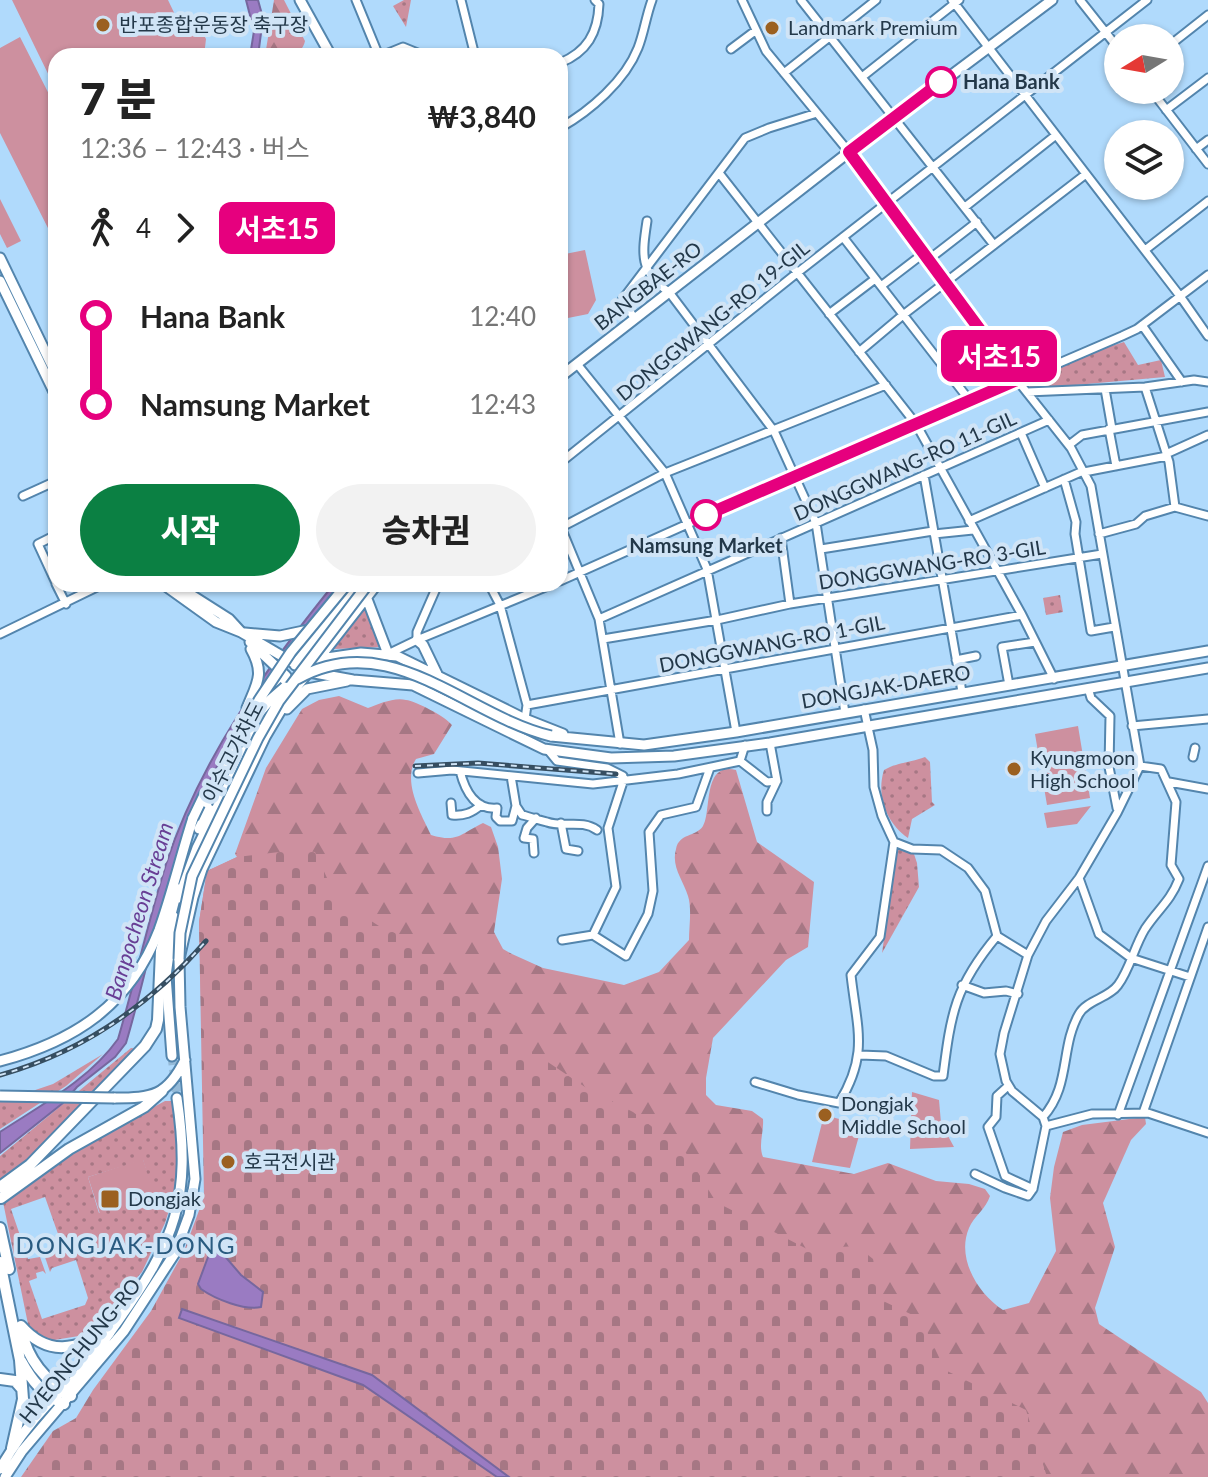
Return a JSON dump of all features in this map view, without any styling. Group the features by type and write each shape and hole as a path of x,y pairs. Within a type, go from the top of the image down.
{"highway":[{"path":"0,1187 30,1165 145,1046 156,1029 161,951 177,889"},
{"path":"1,1198 69,1149 144,1107 162,1091"},
{"path":"0,1228 24,1341 37,1368 66,1397"},
{"path":"0,1262 20,1360 22,1390 12,1448"},
{"path":"20,1325 46,1347 81,1344 109,1333"},
{"path":"20,1360 33,1381 52,1399 66,1397"},
{"path":"0,1379 15,1381 22,1390"}],"main road":[{"path":"300,0 327,48"},
{"name":"BANGBAE-RO","path":"568,371 849,152 1052,0"},
{"path":"0,258 48,357"},
{"path":"0,281 48,380"},
{"path":"174,592 216,622 293,661"},
{"path":"187,592 229,619 283,673"},
{"name":"이수고가차도","path":"207,803 259,700 291,652 340,592"},
{"path":"247,708 283,673 352,592"},
{"name":"이수고가차도","path":"179,959 180,933 192,876 258,738 279,701 362,592"},
{"path":"320,659 372,592"},
{"path":"367,599 388,654"},
{"path":"241,632 280,636 326,624"},
{"path":"0,1061 60,1040 98,1016 132,979 155,939 193,818 247,708 260,674 258,662 241,632"},
{"path":"417,640 423,645 437,674"},
{"name":"DONGJAK-DAERO","path":"199,829 253,720 270,700 301,677 326,667 365,662 396,667 435,683 521,727 551,736 644,745 1208,651"},
{"path":"361,653 355,665 366,680"},
{"name":"DONGJAK-DAERO","path":"293,661 361,653 388,654 407,659 525,719 570,737"},
{"name":"DONGJAK-DAERO","path":"179,959 202,869 265,737 288,698 320,659"},
{"name":"DONGJAK-DAERO","path":"293,661 309,672 353,680 413,685 502,731 548,750 638,758 770,743 1208,668"},
{"path":"174,915 197,848 283,673"},
{"name":"DONGJAK-DAERO","path":"265,737 307,689 353,680"},
{"path":"566,753 564,742 570,737"},
{"path":"172,1056 166,976 177,889 207,803"},
{"path":"181,855 207,803"},
{"name":"HYEONCHUNG-RO","path":"5,1477 22,1451 140,1308 175,1253 183,1232 193,1197 196,1161 185,1060 179,959"},
{"path":"0,1096 141,1098 162,1091 174,1080 185,1060"},
{"name":"HYEONCHUNG-RO","path":"66,1397 75,1379 152,1273 171,1229 182,1178 182,1133 177,1098"},
{"path":"0,1469 12,1448 52,1399"}],"street":[{"path":"356,0 377,48"},
{"path":"461,0 472,48"},
{"path":"568,60 576,56 591,40 599,22 599,4 595,0"},
{"path":"568,122 600,98 625,72 638,50 652,0"},
{"path":"742,0 755,31 784,73 849,152 1017,380 1069,445 1091,486 1140,766 1079,878 1046,921 1028,955 1000,1054 1008,1086 1043,1117 1046,1126 1033,1189 1028,1196 975,1174"},
{"path":"801,0 994,245"},
{"path":"784,73 876,0"},
{"path":"1080,0 1104,30"},
{"name":"DONGGWANG-RO 19-GIL","path":"1116,24 1147,0"},
{"path":"862,77 955,1 1208,336"},
{"path":"1184,34 1208,15"},
{"path":"731,49 755,31"},
{"name":"DONGGWANG-RO 19-GIL","path":"568,457 1104,34"},
{"path":"1166,110 1208,78"},
{"path":"1162,104 1208,164"},
{"path":"635,319 622,300 745,138 817,113"},
{"path":"965,207 1056,135"},
{"path":"1196,149 1208,140"},
{"path":"719,173 916,424 1054,679"},
{"path":"859,352 1086,174"},
{"path":"1145,250 1208,201"},
{"path":"647,221 643,261 646,269 657,284 669,292 774,431 816,523 845,713"},
{"path":"881,286 977,222"},
{"path":"843,237 970,401"},
{"path":"568,578 687,523 1122,336 1142,325 1208,275"},
{"path":"829,314 875,279"},
{"path":"1142,325 1182,382"},
{"path":"577,364 665,473 707,569 736,732"},
{"path":"1027,392 1145,387 1194,380 1208,382"},
{"path":"568,523 665,473 886,385"},
{"path":"1145,387 1166,455 1175,507"},
{"path":"1105,389 1116,466"},
{"path":"1069,445 1082,435 1208,412"},
{"name":"DONGGWANG-RO 11-GIL","path":"599,619 1049,420"},
{"path":"1021,433 1045,488"},
{"path":"969,521 1083,472 1166,455 1208,435"},
{"path":"924,475 962,692"},
{"path":"1064,479 1076,522 1091,631 1114,627"},
{"path":"23,496 48,485"},
{"path":"1099,534 1136,524 1145,516 1175,507 1208,516"},
{"path":"821,549 973,530"},
{"path":"781,538 790,604"},
{"path":"48,539 38,544 48,566"},
{"path":"568,543 599,619 620,744"},
{"name":"DONGGWANG-RO 3-GIL","path":"603,639 790,604 1102,554"},
{"path":"60,592 66,604"},
{"path":"0,634 88,592"},
{"path":"417,640 417,632 434,592"},
{"path":"493,592 500,605 527,705 525,719"},
{"path":"388,654 533,592"},
{"name":"DONGGWANG-RO 1-GIL","path":"527,705 1022,615"},
{"path":"1009,685 1002,647 1035,642"},
{"path":"956,660 976,656"},
{"path":"1088,688 1091,698 1110,716 1109,767 1117,810"},
{"path":"755,1082 839,1103 853,1080 860,1055 851,975 880,937 894,842 874,787 873,750 864,709"},
{"path":"1132,726 1208,719"},
{"path":"767,811 767,802 777,781 770,743"},
{"path":"740,761 746,744"},
{"path":"1193,757 1195,748"},
{"name":"DONGJAK-DAERO","path":"548,750 557,761 614,770 623,776 623,782"},
{"path":"740,761 767,782 777,781"},
{"path":"418,773 460,771 593,784 623,782 740,761"},
{"path":"1043,1117 1055,1104 1070,1038 1080,1012 1118,986 1145,930 1172,898 1179,879 1171,865 1176,802 1161,769 1140,766"},
{"path":"562,940 593,935 626,956 648,914 653,891 649,832 661,815 696,807 710,768"},
{"path":"460,771 475,803 485,809 497,808 496,817 500,821 512,821 518,802 511,776"},
{"path":"593,935 616,887 608,828 623,782"},
{"path":"1169,782 1208,789"},
{"path":"451,803 452,815 460,816 481,805"},
{"path":"516,806 522,815 548,823 590,825 597,830"},
{"path":"534,853 533,839 524,838 527,828 536,818"},
{"path":"561,823 566,849 578,851"},
{"path":"894,842 912,849 941,850 968,868 985,891 997,936 1028,955"},
{"path":"1118,1115 1208,866"},
{"path":"1079,878 1099,934 1131,958 1190,977"},
{"path":"1143,1113 1208,927"},
{"path":"860,1055 886,1056 934,1076 943,1076 953,1016 962,985 969,971 997,936"},
{"path":"962,985 984,993 1006,991 1018,994"},
{"path":"1008,1086 997,1096 996,1117 988,1127 1005,1176 1033,1189"},
{"path":"1046,1126 1092,1114 1143,1113 1208,1133"}],"green space":[{"path":"12,0 168,0 180,25 195,19 206,39 205,48 48,48 48,74"},
{"path":"274,0 284,0 305,41 303,47 266,48"},
{"path":"411,0 406,27 393,6"},
{"path":"20,37 48,92 48,228 0,133 0,48"},
{"path":"0,199 21,241 7,248 0,234"},
{"path":"585,250 596,300 588,314 568,318 568,253"},
{"path":"1124,342 1138,365 1161,360 1165,377 1031,389 1025,377 1064,361"},
{"path":"1060,595 1063,612 1046,615 1043,598"},
{"path":"367,606 383,647 334,649"},
{"path":"339,696 368,708 392,700 411,701 452,725 434,754 416,759 412,768 412,788 431,835 453,838 483,823 491,827 498,847 502,879 494,932 503,949 543,968 624,985 659,972 689,940 689,901 676,868 676,849 680,840 703,826 710,789 718,773 725,769 736,770 757,842 814,882 808,947 786,960 713,1038 706,1095 716,1105 752,1111 763,1119 763,1157 854,1174 888,1163 936,1181 985,1189 990,1196 969,1228 965,1251 967,1263 978,1285 1003,1310 1029,1303 1056,1251 1050,1198 1063,1132 1082,1125 1145,1117 1146,1124 1131,1140 1103,1203 1115,1247 1095,1308 1099,1324 1201,1392 1208,1403 1208,1477 840,1477 203,1076 199,922 207,871 237,857 235,854 266,768 302,709 319,700"},
{"path":"1078,726 1090,798 1047,805 1035,734"},
{"path":"925,757 930,762 932,802 935,805 912,819 908,838 894,825 885,808 882,779 884,770"},
{"path":"1091,806 1077,824 1047,828 1044,813"},
{"path":"897,847 913,851 919,887 882,953"},
{"path":"296,850 315,852 343,903 379,926 407,938 521,1044 588,1089 633,1112 686,1153 716,1202 807,1249 857,1246 873,1259 881,1300 921,1319 945,1370 1026,1410 1047,1477 21,1477 53,1431 76,1418 151,1311 184,1251 204,1197 199,922 207,871 237,857"},
{"path":"131,1048 140,1049 29,1160 0,1182 0,1156"},
{"path":"103,1054 66,1086 0,1129 0,1102 53,1084"},
{"path":"912,1092 939,1100 941,1123 954,1147 910,1149"},
{"path":"165,1101 174,1104 180,1145 179,1178 165,1223 142,1272 85,1335 48,1341 33,1333 28,1324 3,1202 73,1150","holes":["143,1160 154,1196 99,1213 88,1177","45,1197 63,1248 44,1254 50,1272 52,1268 76,1260 88,1298 85,1305 42,1319 29,1281 37,1278 36,1273 43,1271 46,1274 40,1257 28,1259 11,1209"]},
{"path":"824,1115 862,1125 850,1168 812,1162"},
{"path":"143,1159 155,1196 100,1214 88,1177"}],"shaded area":[{"path":"246,0 258,0 263,18 259,48 251,48 254,31"},
{"path":"328,592 336,592 256,703 201,798 168,884 126,1043 115,1057 77,1087 63,1103 0,1153 0,1132 79,1079 118,1039 153,908 180,826 237,716"},
{"path":"214,1252 223,1254 241,1275 263,1292 261,1307 230,1303 201,1289 198,1284 208,1257"},
{"path":"182,1309 372,1375 509,1477 497,1477 363,1385 179,1318"}],"tunnel":[{"path":"172,1056 177,1098"}],"railway":[{"path":"415,766 478,763 616,774"},
{"path":"0,1075 59,1054 113,1024 161,986 206,941"}],"bus line":[{"name":"서초15","path":"706,515 1017,380 849,152 941,82"}],"place":[{"name":"반포종합운동장 축구장","path":"103,25"},
{"name":"Landmark Premium","path":"772,28"},
{"name":"Hana Bank","path":"941,82"},
{"name":"Namsung Market","path":"706,515"},
{"name":"Kyungmoon High School","path":"1014,769"},
{"name":"Dongjak Middle School","path":"825,1115"},
{"name":"호국전시관","path":"228,1162"},
{"name":"Dongjak","path":"110,1199"}],"district":[{"name":"DONGJAK-DONG","path":"126,1246"}],"water label":[{"name":"Banpocheon Stream","path":"139,911"}]}
